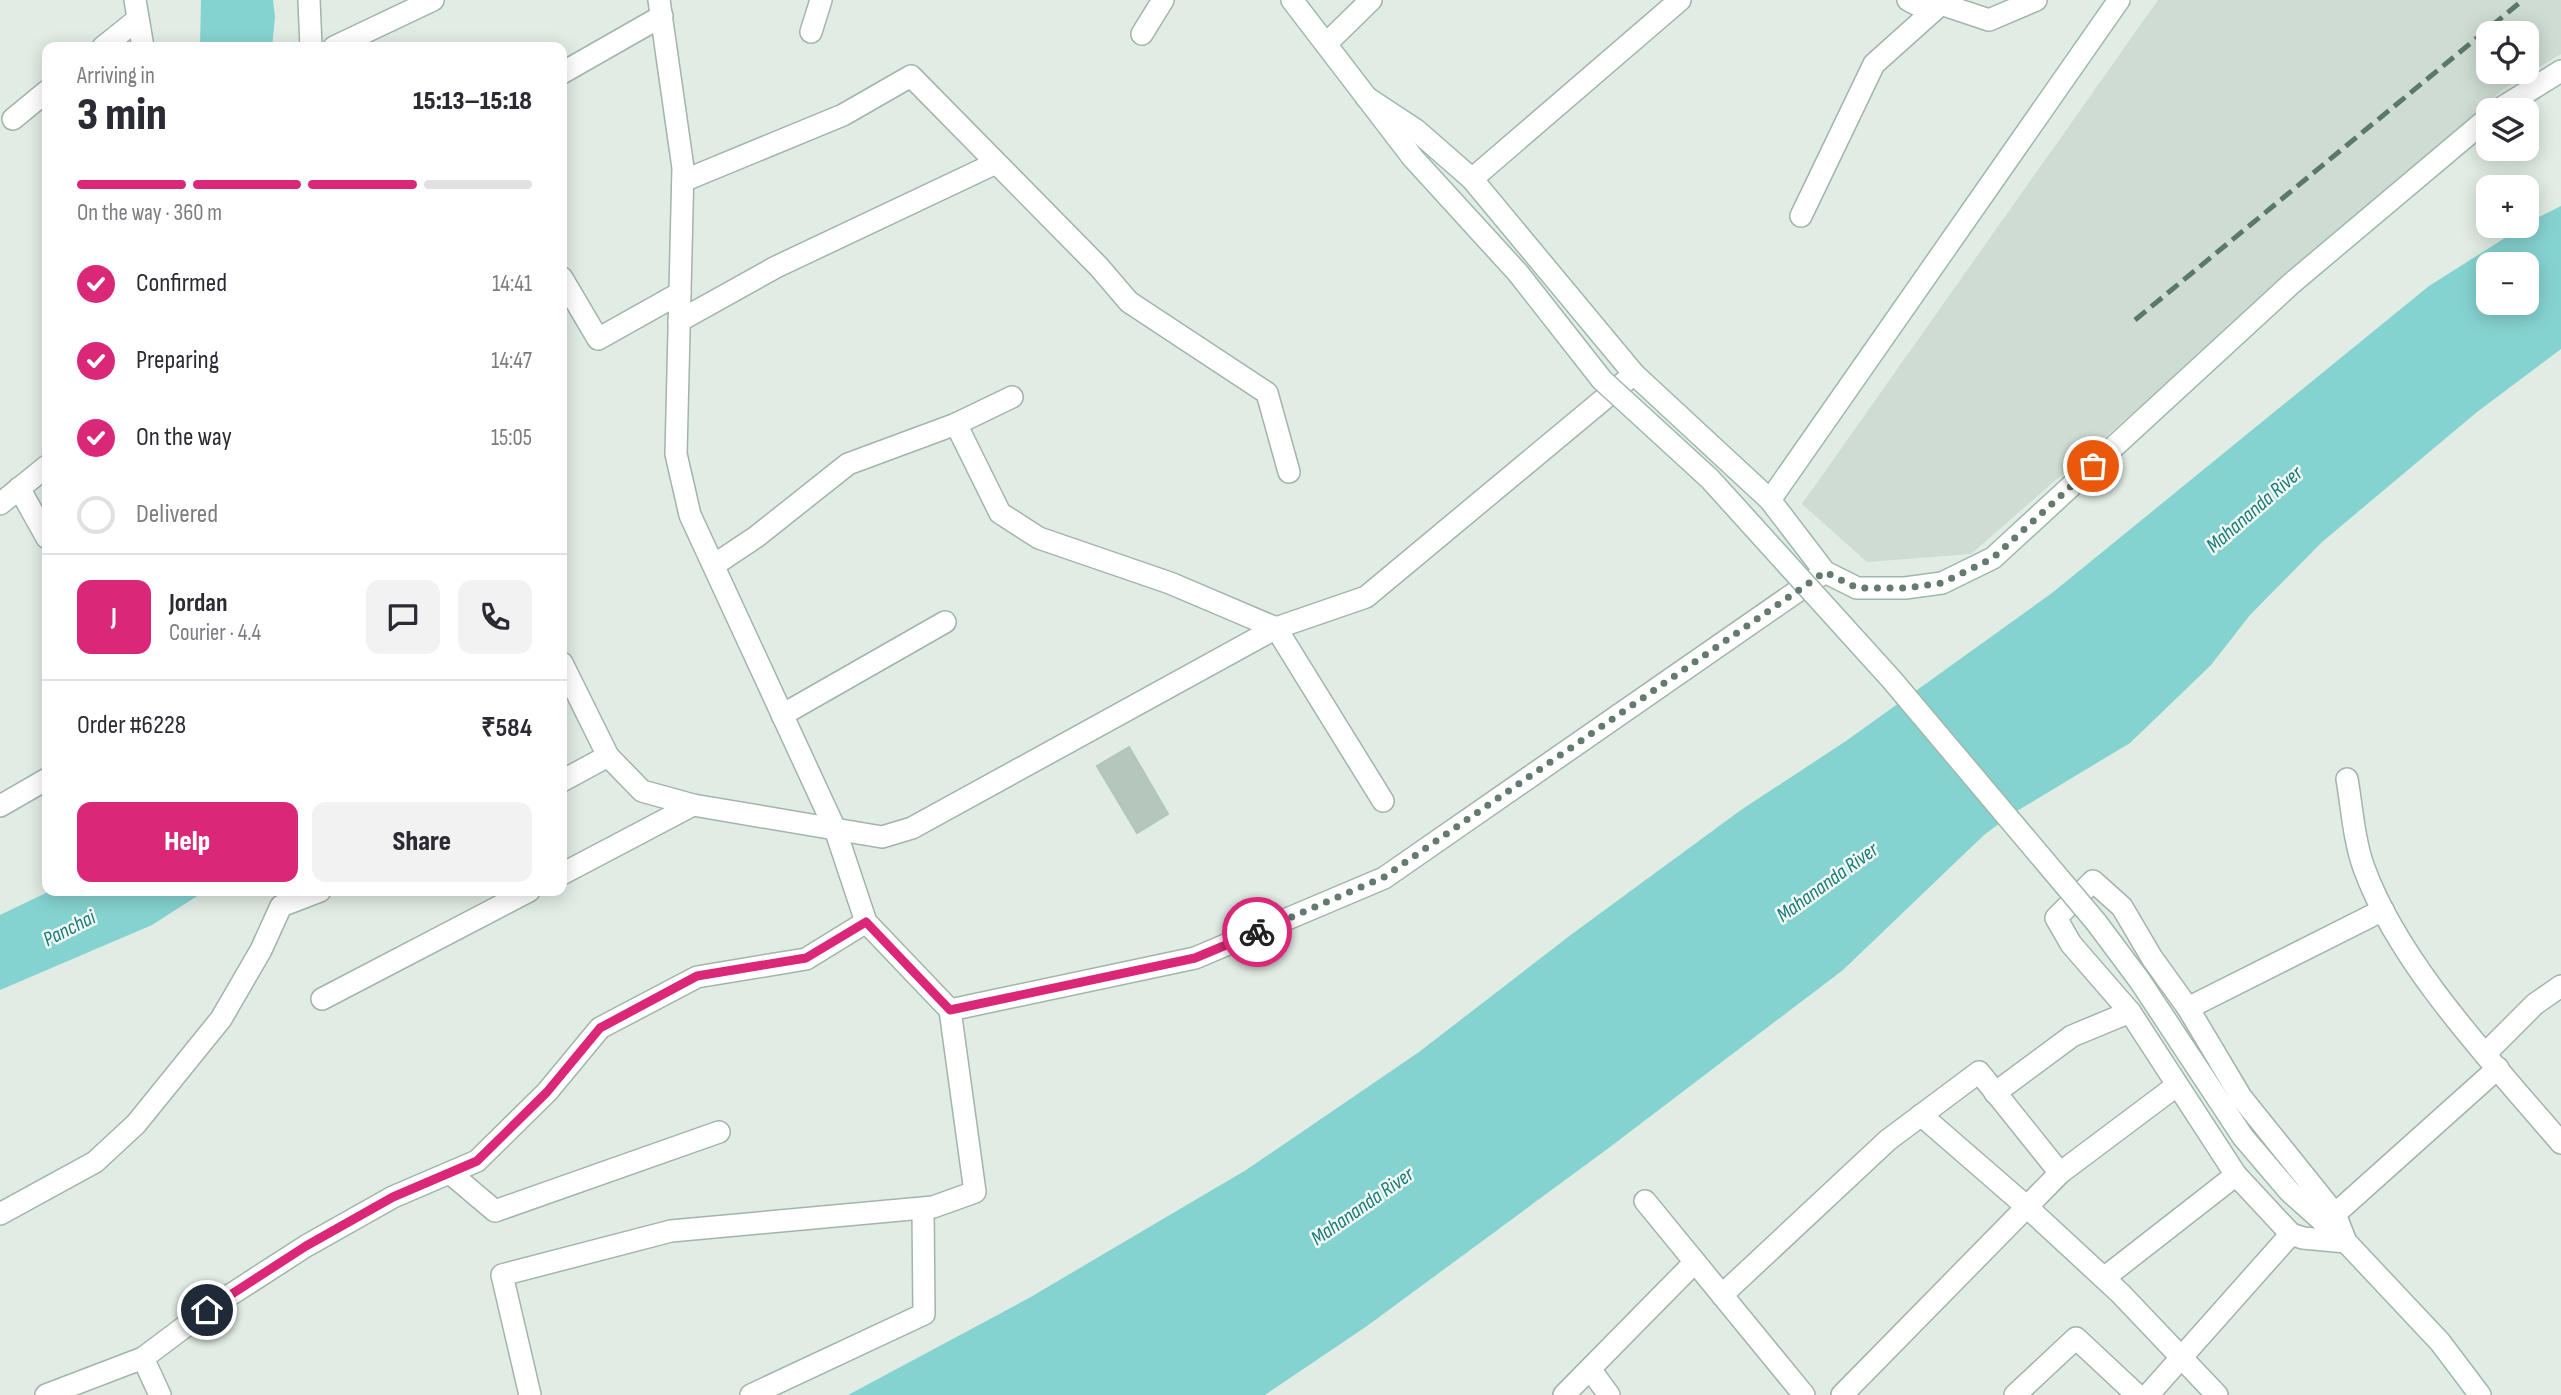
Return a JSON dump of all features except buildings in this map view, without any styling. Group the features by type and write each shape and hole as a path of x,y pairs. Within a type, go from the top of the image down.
{"street":[{"path":"309,0 311,42"},
{"path":"345,42 433,0"},
{"path":"811,32 821,0"},
{"path":"1142,34 1163,0"},
{"path":"1292,0 1413,158 1518,273 1602,380 1710,479 1892,681 2096,922 2140,981 2244,1137 2288,1191 2346,1242 2440,1342 2480,1395"},
{"path":"1326,44 1371,0"},
{"path":"1472,178 1680,0"},
{"path":"1908,0 1932,12"},
{"path":"1801,216 1874,64 1941,4 1989,20 2036,0"},
{"path":"1770,500 2115,1"},
{"path":"530,1395 502,1275 671,1231 923,1209 975,1192 950,1010 866,922 835,829 690,515 676,454 683,181 660,8 567,70"},
{"path":"107,42 137,9"},
{"path":"137,9 142,42"},
{"path":"2517,98 2561,71"},
{"path":"683,181 842,115 911,76 1099,267 1129,302 1267,393 1289,472"},
{"path":"13,118 42,96"},
{"path":"1366,97 1416,130 1472,178 1634,374 1770,500 1825,572 1857,588 1905,588 1942,583 1993,558 2292,283 2476,128"},
{"path":"679,321 776,267 996,163"},
{"path":"567,289 597,339 680,293"},
{"path":"567,678 608,756 642,791 693,805 882,837 912,828 1276,628 1366,597 1634,374"},
{"path":"714,565 756,537 848,464 956,424 1012,397"},
{"path":"956,424 1000,513 1039,538 1170,583 1276,628 1383,800"},
{"path":"0,503 42,470"},
{"path":"19,488 42,529"},
{"path":"950,1010 1195,958 1384,877 1825,572"},
{"path":"782,715 945,622"},
{"path":"567,777 608,756"},
{"path":"2347,779 2363,866 2393,932 2491,1061 2561,1143"},
{"path":"0,806 42,782"},
{"path":"567,871 693,805"},
{"path":"2093,881 2122,907 2152,958 2188,1008 2241,1097 2335,1214 2346,1242 2303,1238 2291,1234 2236,1174 2130,1012 2071,944 2056,918 2093,881"},
{"path":"2,1209 95,1162 136,1124 221,1019 261,950 281,906 307,896"},
{"path":"322,999 519,896"},
{"path":"2188,1008 2383,909"},
{"path":"46,1395 144,1358 207,1310 306,1246 393,1197 477,1161 547,1092 600,1028 697,976 806,958 866,922"},
{"path":"2335,1214 2491,1061 2535,1004 2561,986"},
{"path":"1995,1093 2073,1036 2130,1012"},
{"path":"1722,1295 1888,1140 1979,1072 2060,1173"},
{"path":"1842,1395 2060,1173 2176,1086"},
{"path":"1921,1115 2104,1278 2217,1395"},
{"path":"450,1172 495,1211 719,1132"},
{"path":"2104,1278 2236,1174"},
{"path":"1646,1201 1802,1394"},
{"path":"751,1395 924,1314 923,1209"},
{"path":"2148,1395 2291,1234"},
{"path":"1564,1395 1695,1262"},
{"path":"2015,1395 2076,1338 2137,1395"},
{"path":"144,1358 160,1395"},
{"path":"1590,1369 1609,1395"}],"shaded area":[{"path":"2158,0 2561,0 2561,54 2539,67 2539,21 2476,21 2476,84 2512,84 2493,98 2476,98 2476,113 1971,554 1867,562 1802,504"}],"water":[{"path":"201,0 273,0 275,17 272,42 200,42"},
{"name":"Mahananda River","path":"2561,206 2561,349 2477,412 2322,542 2250,615 2211,665 2130,743 2012,814 1984,835 1843,970 1610,1147 1367,1326 1265,1395 848,1395 1029,1298 1246,1170 1419,1052 1572,934 1741,810 1846,741 2052,593 2429,286 2476,256 2476,315 2539,315 2539,252 2483,252 2505,238 2539,238 2539,217"},
{"name":"Panchai","path":"42,895 197,896 152,925 0,990 0,915"}],"railway":[{"path":"2135,320 2523,0"}],"way so far":[{"path":"1257,932 1384,877 1825,572 1857,588 1905,588 1942,583 1993,558 2093,466"}],"route":[{"path":"207,1310 306,1246 393,1197 477,1161 547,1092 600,1028 697,976 806,958 866,922 950,1010 1195,958 1257,932"}]}
